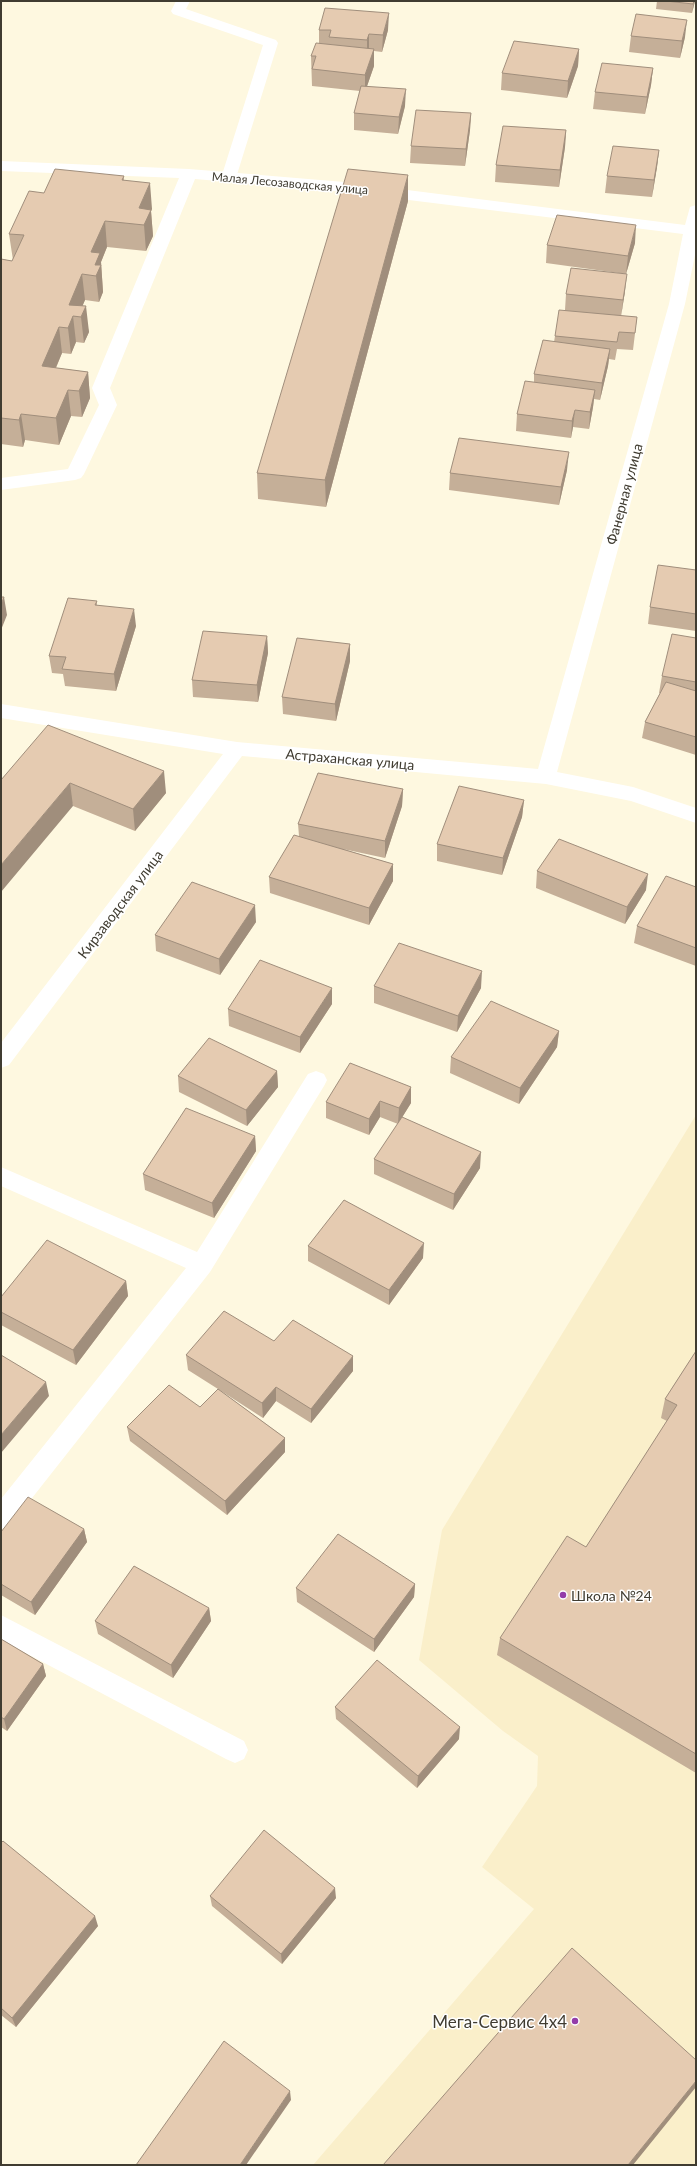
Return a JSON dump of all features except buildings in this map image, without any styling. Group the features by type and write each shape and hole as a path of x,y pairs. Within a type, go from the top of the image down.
{"street":[{"path":"183,1 178,11 271,43 229,178"},
{"name":"Малая Лесозаводская улица","path":"1,166 189,174 344,187 694,230"},
{"path":"1,484 75,474 108,405 101,388 189,174"},
{"name":"Фанерная улица","path":"546,777 677,304 694,230 696,210"},
{"name":"Астраханская улица","path":"1,711 237,749 546,777 634,794 696,816"},
{"name":"Кирзаводская улица","path":"1,1059 237,749"},
{"path":"1,1518 202,1265 316,1080"},
{"path":"1,1176 202,1265"},
{"path":"1,1627 235,1750"}],"shaded area":[{"name":"Школа №24","path":"696,1115 696,2165 313,2165 534,1909 482,1867 537,1786 538,1756 503,1731 419,1660 442,1530"}],"place":[{"name":"Школа №24","path":"563,1595"},
{"name":"Мега-Сервис 4х4","path":"575,2021"}]}
